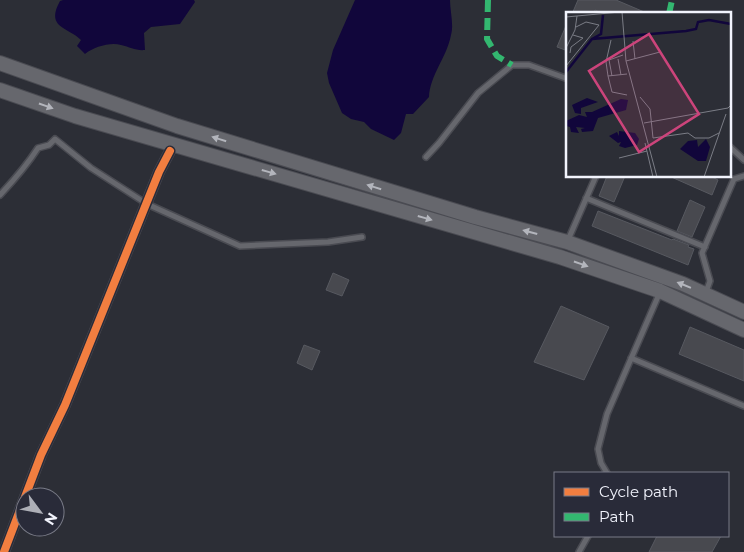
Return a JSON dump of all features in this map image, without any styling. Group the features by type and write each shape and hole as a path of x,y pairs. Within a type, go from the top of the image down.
{"main road":[{"path":"0,63 177,126 475,217 567,242 683,284 744,312"},
{"path":"0,90 75,116 560,257 660,291 744,330"}],"street":[{"path":"4,552 41,455 64,405 159,172 170,151"}],"lane":[{"path":"426,157 440,143 478,93 512,65 530,65 566,78"},
{"path":"0,195 22,168 28,164 38,148 49,145 55,139 91,168 147,204 240,246 328,242 362,237"},
{"path":"732,149 744,160"},
{"path":"705,294 710,282 702,253 734,179 744,176"},
{"path":"567,242 595,178"},
{"path":"586,198 705,247"},
{"path":"606,472 601,462 598,449 607,414 660,291"},
{"path":"631,358 744,406"},
{"path":"579,552 587,537"}],"shaded area":[{"path":"194,0 195,2 180,24 151,27 144,33 145,50 112,44 97,47 85,54 77,46 81,40 57,22 55,17 56,10 60,1"},
{"path":"355,0 450,0 452,31 446,51 432,81 429,97 413,114 406,114 401,133 394,140 371,129 364,122 351,119 342,113 329,83 327,73 333,50"}],"building":[{"path":"578,0 616,0 644,12 600,12 595,10 594,12 573,12"},
{"path":"566,26 566,50 557,47"},
{"path":"606,178 624,178 614,202 599,196"},
{"path":"674,178 714,178 718,180 712,195"},
{"path":"690,200 705,207 692,237 677,231"},
{"path":"598,211 689,245 688,247 694,249 688,265 592,226"},
{"path":"333,273 349,280 342,296 326,290"},
{"path":"561,306 609,327 584,380 534,362"},
{"path":"690,327 744,350 744,381 679,354"},
{"path":"304,345 320,351 312,370 297,363"},
{"path":"656,537 720,537 712,552 649,552"}],"marked path":[{"path":"488,0 487,39 497,56 512,65"},
{"path":"669,12 672,0"}],"cycle path":[{"path":"4,552 41,455 65,405 159,172 170,151"}]}
